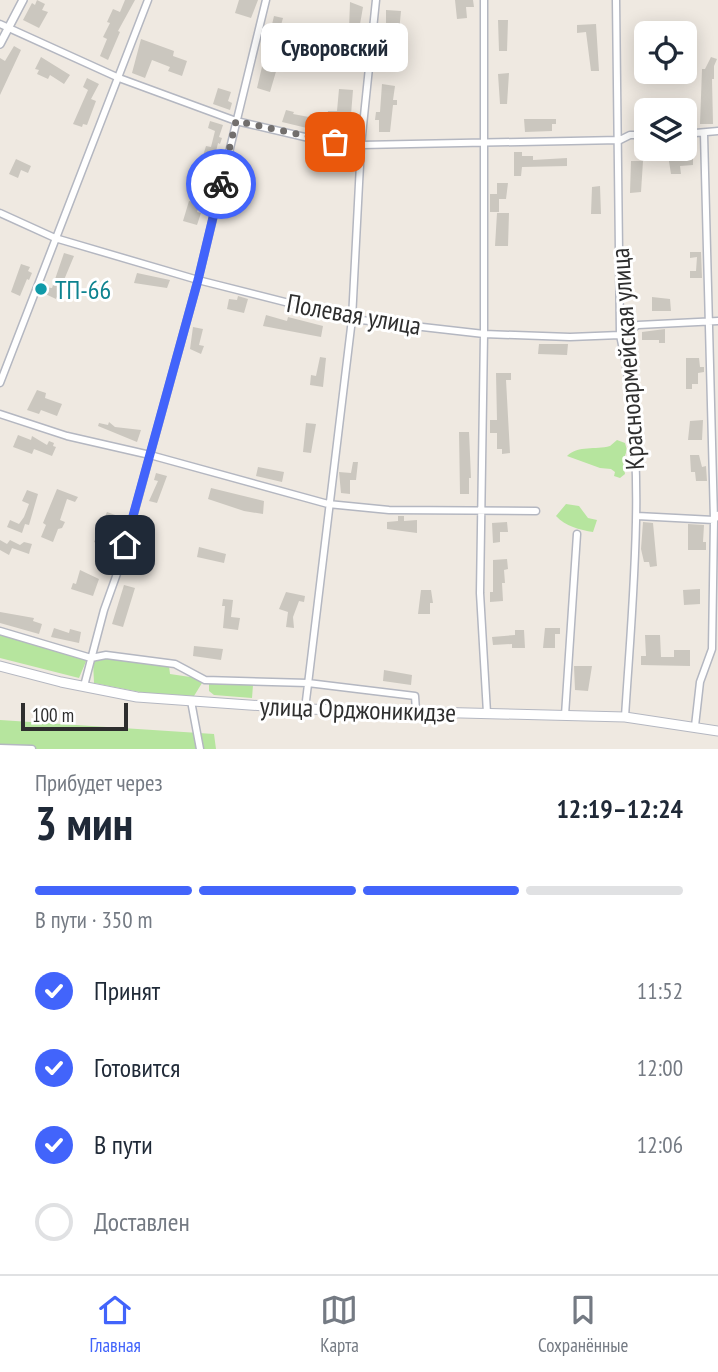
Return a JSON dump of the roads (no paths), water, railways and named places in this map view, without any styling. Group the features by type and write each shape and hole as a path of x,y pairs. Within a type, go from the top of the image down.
{"main road":[{"name":"улица Орджоникидзе","path":"0,666 137,697 305,709 625,718 718,731"}],"street":[{"path":"0,44 23,0"},
{"path":"0,383 148,0"},
{"path":"83,686 198,280 266,0"},
{"path":"305,709 352,319 361,145 376,0"},
{"path":"484,0 484,334 480,593 487,713"},
{"name":"Красноармейская улица","path":"616,0 620,140 620,335 627,365 638,516 625,718"},
{"path":"0,24 119,78 236,121 309,138 361,145 482,144 620,140 634,135"},
{"path":"697,134 718,131"},
{"path":"695,726 700,682 712,649 716,518 704,134"},
{"name":"Полевая улица","path":"0,213 55,237 198,280 352,319 484,334 570,337 620,335 638,325 718,321"},
{"path":"0,414 67,436 150,454 328,504 389,510 536,511"},
{"path":"638,516 716,518"},
{"path":"565,715 577,534"},
{"path":"0,631 91,658 106,655 175,664 205,680 308,683 415,696 416,711"},
{"path":"191,701 200,749"},
{"path":"0,748 32,749"}],"place":[{"name":"Суворовский","path":"335,142"},
{"name":"ТП-66","path":"41,289"}]}
